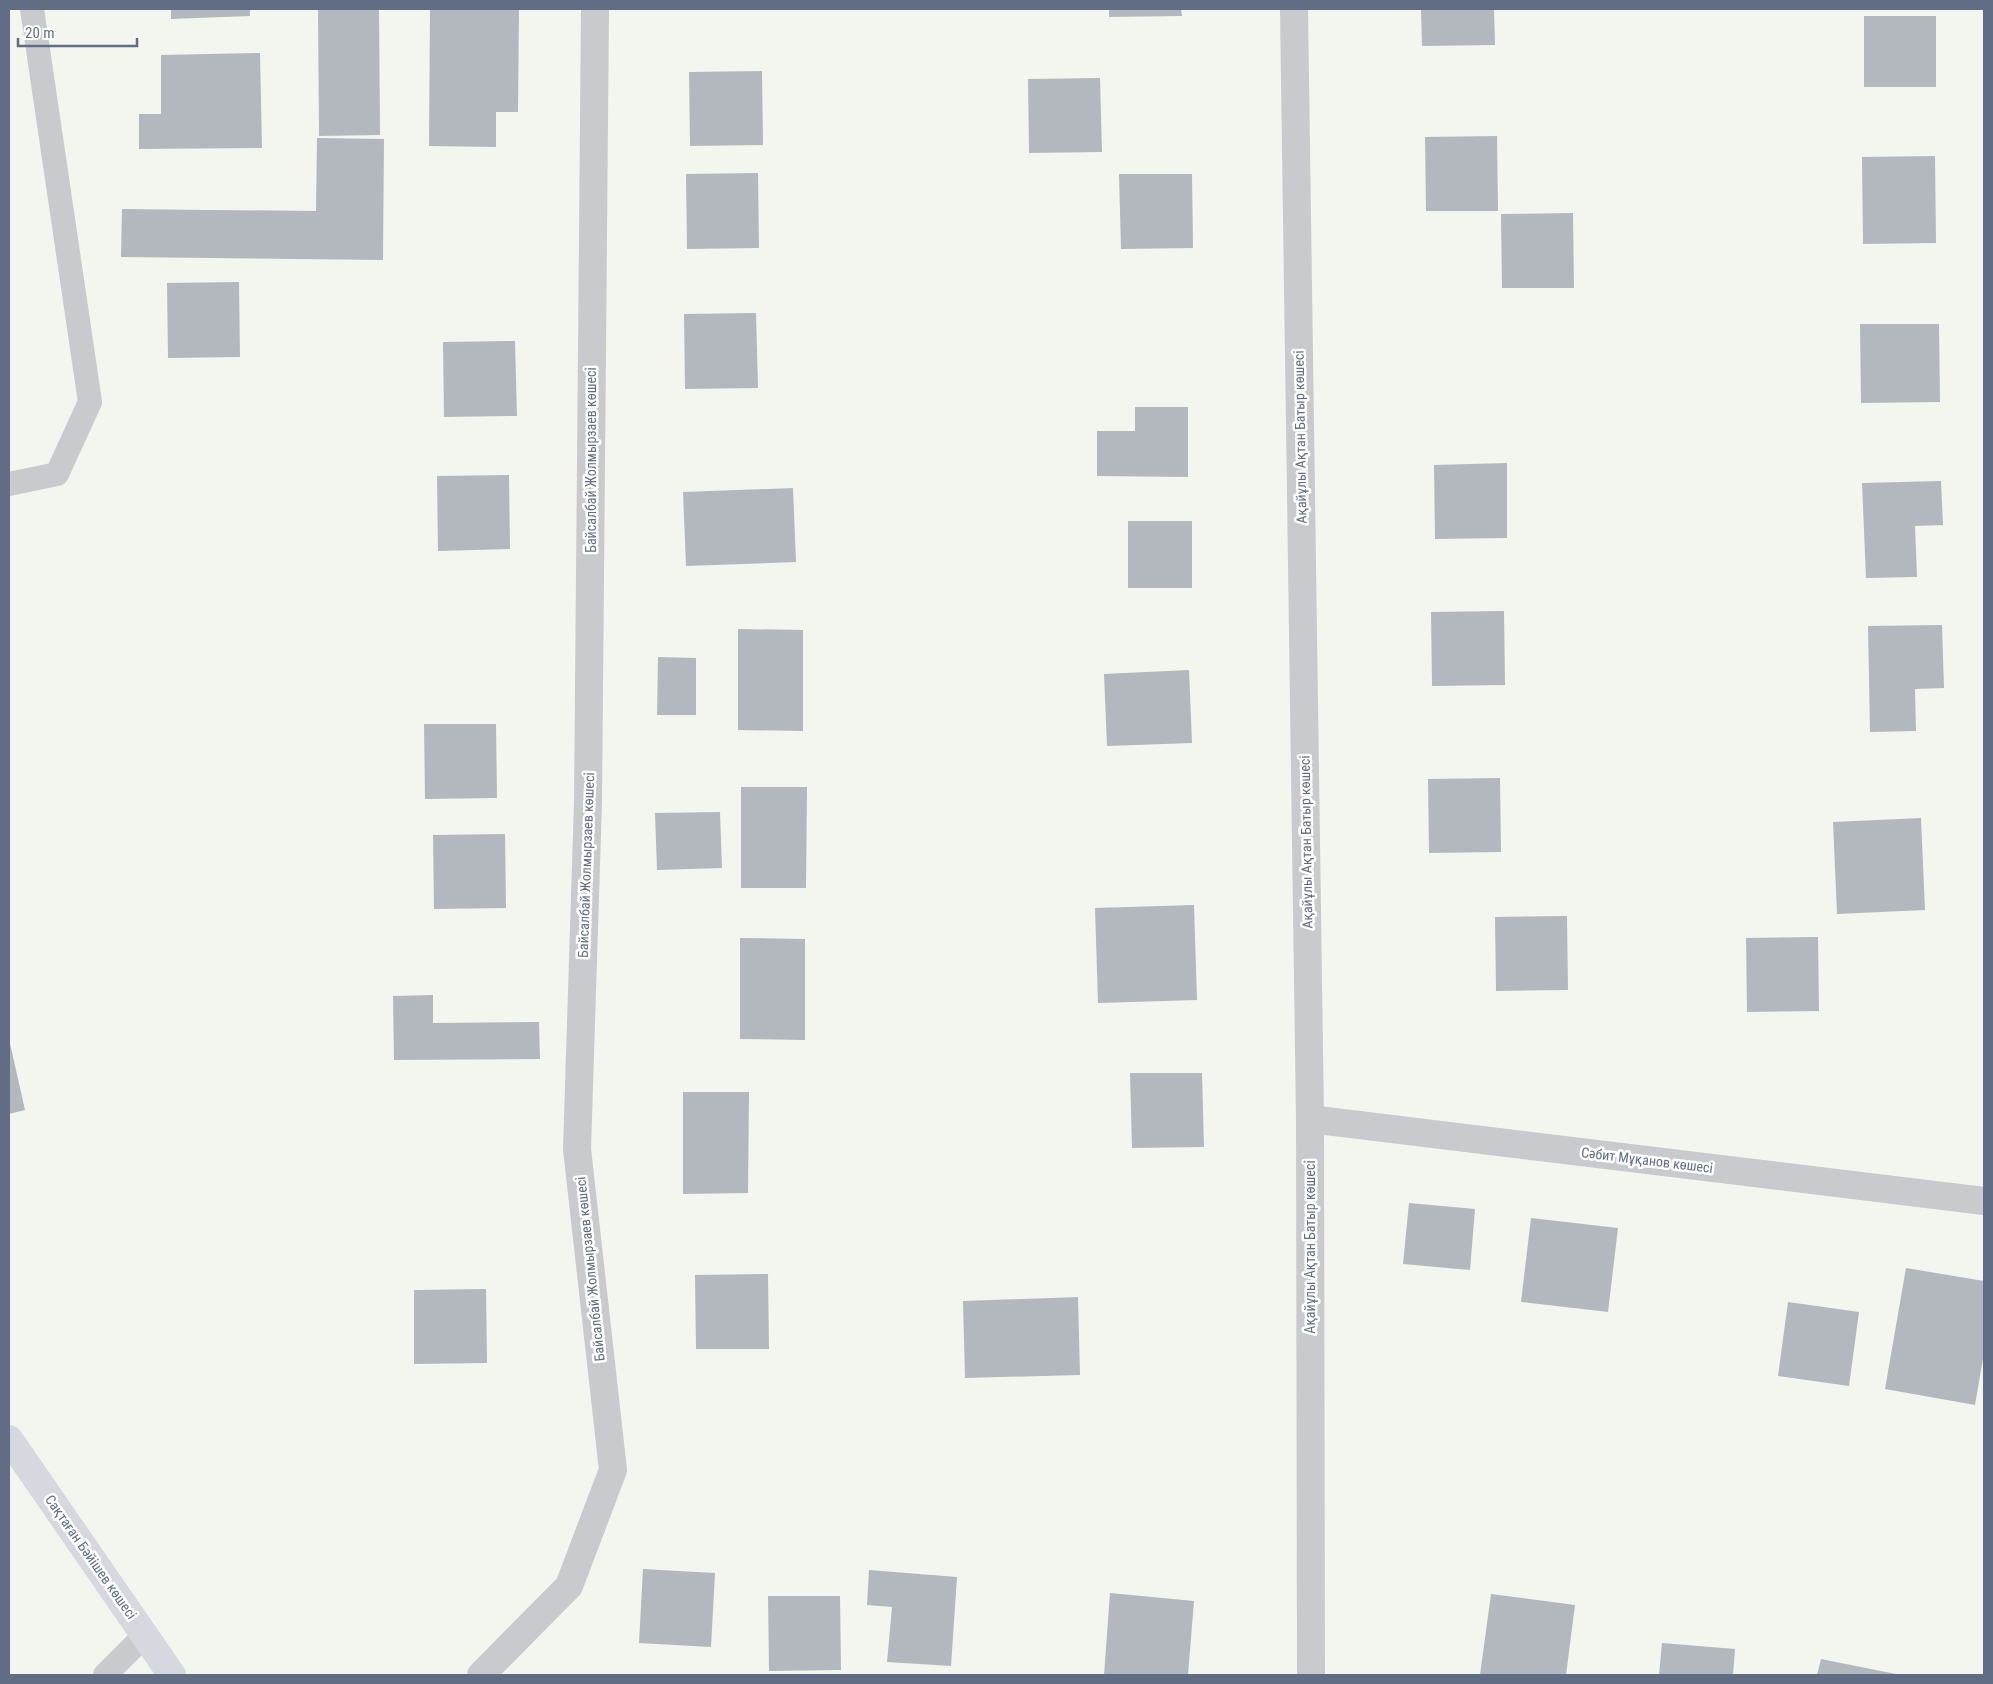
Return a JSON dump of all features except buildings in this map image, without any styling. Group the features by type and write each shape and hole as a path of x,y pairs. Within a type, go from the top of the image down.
{"main road":[{"name":"Сақтаған Бәйішев көшесі","path":"9,1438 172,1675"}],"street":[{"name":"Байсалбай Жолмырзаев көшесі","path":"481,1675 569,1586 613,1470 577,1149 588,802 595,9"},
{"name":"Ақайұлы Ақтан Батыр көшесі","path":"1294,9 1310,1119 1311,1675"},
{"name":"Сәбит Мұқанов көшесі","path":"1310,1119 1984,1201"}],"lane":[{"path":"9,484 57,474 90,402 32,9"},
{"path":"105,1675 145,1635"}]}
